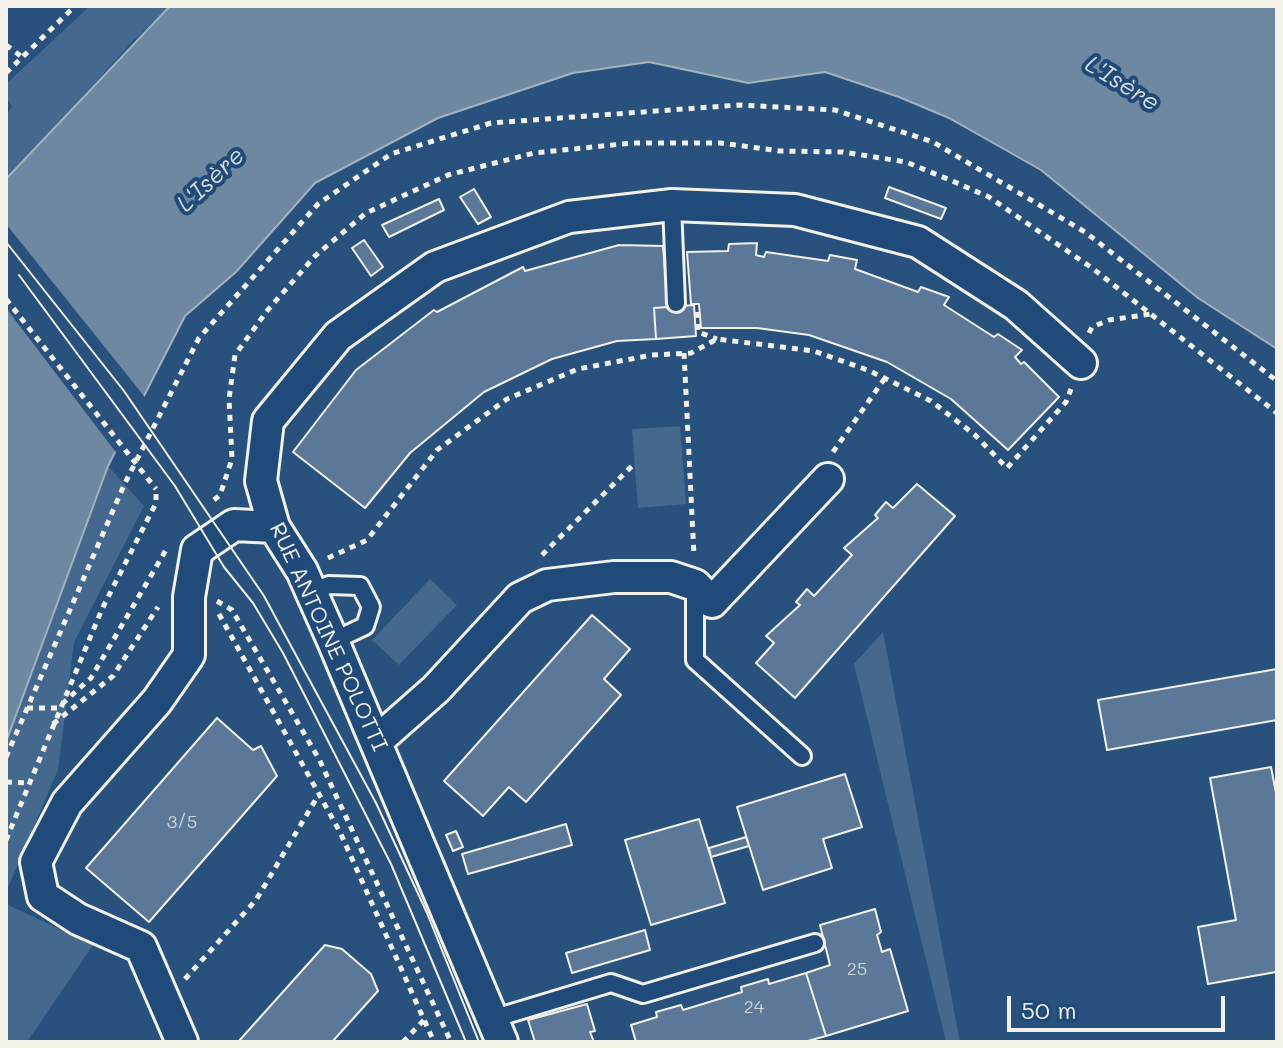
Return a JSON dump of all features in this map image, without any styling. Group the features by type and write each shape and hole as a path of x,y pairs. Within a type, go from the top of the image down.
{"street":[{"name":"RUE ANTOINE POLOTTI","path":"497,1031 307,581 274,527 261,481 268,421 338,336 435,267 569,217 672,205 795,210 918,242 1016,305 1081,363"},
{"path":"377,741 436,689 520,598 547,585 614,577 671,577 695,585 712,602 828,479"},
{"path":"182,1042 141,947 78,919 43,896 36,862 67,803 157,701 189,655 188,602 194,557 205,542 234,525 274,527"}],"lane":[{"path":"672,205 676,303"},
{"path":"307,581 360,586 371,607 365,626 333,641"},
{"path":"695,585 695,660 802,756"},
{"path":"497,1031 611,983 643,994 815,943"}],"path":[{"path":"6,73 75,6"},
{"path":"6,45 22,57"},
{"path":"6,757 125,483 199,338 318,204 391,154 491,123 739,105 835,110 919,137 933,142 1085,232 1277,381"},
{"path":"6,299 156,489 156,503 102,609 6,840"},
{"path":"696,305 698,332 717,339 814,351 885,378 931,401 975,435 1007,468 1066,402 1092,327 1151,314"},
{"path":"307,581 367,540 437,450 507,399 578,369 691,353 717,339"},
{"path":"684,353 695,585"},
{"path":"210,504 220,495 232,459 229,399 235,355"},
{"path":"828,479 828,459 885,378"},
{"path":"520,598 532,566 635,463"},
{"path":"27,708 62,706 91,678 172,541"},
{"path":"53,724 113,676 165,600 219,602 232,610 319,759 451,1042"},
{"path":"188,602 218,612 319,793 434,1042"},
{"path":"6,782 30,783"},
{"path":"165,1001 256,900 319,793"},
{"path":"403,1042 424,1020"}],"shaded area":[{"path":"90,6 170,6 132,42 6,181 6,117 12,106 6,98 6,84"},
{"path":"680,426 686,504 638,508 632,429"},
{"path":"108,466 144,506 74,642 58,770 6,892 6,742"},
{"path":"430,579 457,605 399,665 372,640"},
{"path":"883,632 960,1042 946,1042 854,664"},
{"path":"6,904 93,945 27,1042 6,1042"}],"water":[{"name":"L'Isère","path":"170,6 1277,6 1277,349 1198,298 1041,170 949,118 899,97 825,72 748,83 649,62 573,73 438,118 315,183 236,272 185,316 108,466 6,742 6,179"}],"pier":[{"path":"6,224 148,401 118,455 6,308"}],"building":[{"path":"889,187 946,208 941,219 885,198"},
{"path":"474,189 491,217 478,224 460,197"},
{"path":"439,199 444,210 389,237 382,225"},
{"path":"364,240 383,267 371,276 352,248"},
{"path":"757,243 756,255 764,257 766,252 828,261 830,255 857,260 855,269 918,292 921,287 949,297 944,305 994,337 998,334 1022,350 1015,357 1059,397 1008,450 951,399 887,362 809,335 757,328 701,328 699,304 691,304 687,252 728,251 729,244"},
{"path":"619,245 663,246 668,307 654,308 656,339 617,341 552,359 484,392 410,453 365,508 293,452 356,370 434,310 437,312 523,267 525,271"},
{"path":"694,305 696,336 656,339 654,308"},
{"path":"917,484 955,516 795,698 756,663 774,643 766,636 800,605 796,602 807,589 814,596 852,555 844,548 878,518 875,515 886,502 893,508"},
{"path":"592,615 630,649 604,679 621,695 526,802 509,787 483,816 444,781"},
{"path":"1277,669 1277,720 1107,750 1098,700"},
{"path":"217,718 253,750 261,746 277,776 149,922 86,868"},
{"path":"1271,767 1277,798 1277,979 1276,972 1208,984 1198,927 1236,920 1210,778"},
{"path":"845,774 862,827 823,839 832,868 763,890 737,807"},
{"path":"699,819 725,903 651,925 625,840"},
{"path":"566,824 572,845 468,874 462,854"},
{"path":"456,831 463,847 453,851 446,835"},
{"path":"746,837 749,846 711,857 709,848"},
{"path":"875,909 882,952 890,949 908,1011 826,1036 806,973 830,965 820,925"},
{"path":"645,930 650,950 572,973 566,953"},
{"path":"325,945 342,949 371,974 378,991 332,1042 238,1042"},
{"path":"806,973 826,1036 804,1042 636,1042 631,1025 657,1017 656,1012 681,1005 683,1010 742,992 741,987 768,979 769,984"},
{"path":"587,1004 595,1031 590,1032 594,1042 535,1042 528,1020"}],"tram line":[{"path":"6,242 124,391 264,596 376,803 427,913 479,1042"},
{"path":"19,275 175,486 224,567 253,603 283,653 391,864 466,1042"}]}
